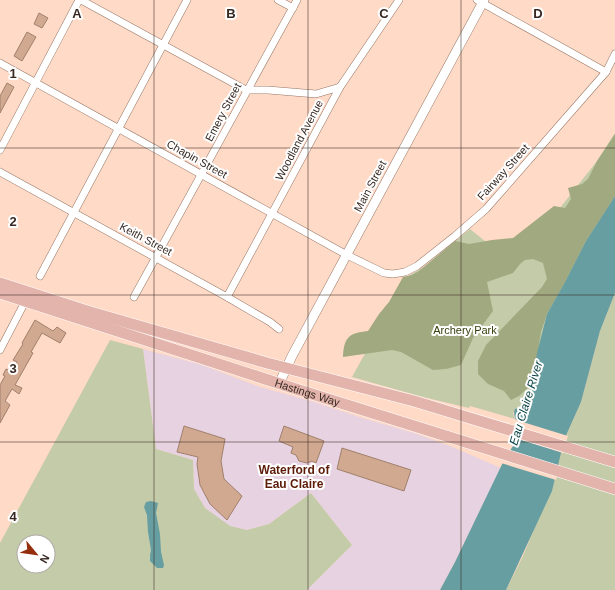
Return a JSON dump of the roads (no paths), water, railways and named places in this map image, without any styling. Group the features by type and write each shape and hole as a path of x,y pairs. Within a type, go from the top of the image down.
{"main road":[{"name":"Hastings Way","path":"0,283 28,297 103,327 279,384 615,489"},
{"name":"Hastings Way","path":"0,293 28,297 87,312 414,401 615,462"}],"street":[{"path":"0,150 80,0 246,90 268,90 316,94 340,87"},
{"path":"40,276 72,213 187,0"},
{"path":"278,0 293,8"},
{"name":"Emery Street","path":"134,297 202,174 246,90 297,0"},
{"name":"Woodland Avenue","path":"227,297 340,87 399,0"},
{"path":"481,1 606,72"},
{"name":"Main Street","path":"279,384 286,367 481,1"},
{"name":"Fairway Street","path":"384,273 393,274 405,272 417,266 486,209 606,72 615,54"},
{"name":"Chapin Street","path":"0,62 272,214 347,255 384,273"},
{"name":"Keith Street","path":"0,172 72,213 156,257 270,322 279,329"},
{"path":"0,350 28,297"}],"water":[{"name":"Eau Claire River","path":"615,196 615,293 600,331 581,402 564,440 552,491 506,590 440,590 506,456 518,437 519,430 514,412 515,409 522,407 532,391 537,353 547,314 586,241"},
{"path":"151,501 158,503 156,513 164,565 163,568 157,568 150,561 151,550 147,515 144,507 146,502"}],"district":[{"name":"Waterford of Eau Claire","path":"294,477"}],"park label":[{"name":"Archery Park","path":"465,330"}]}
